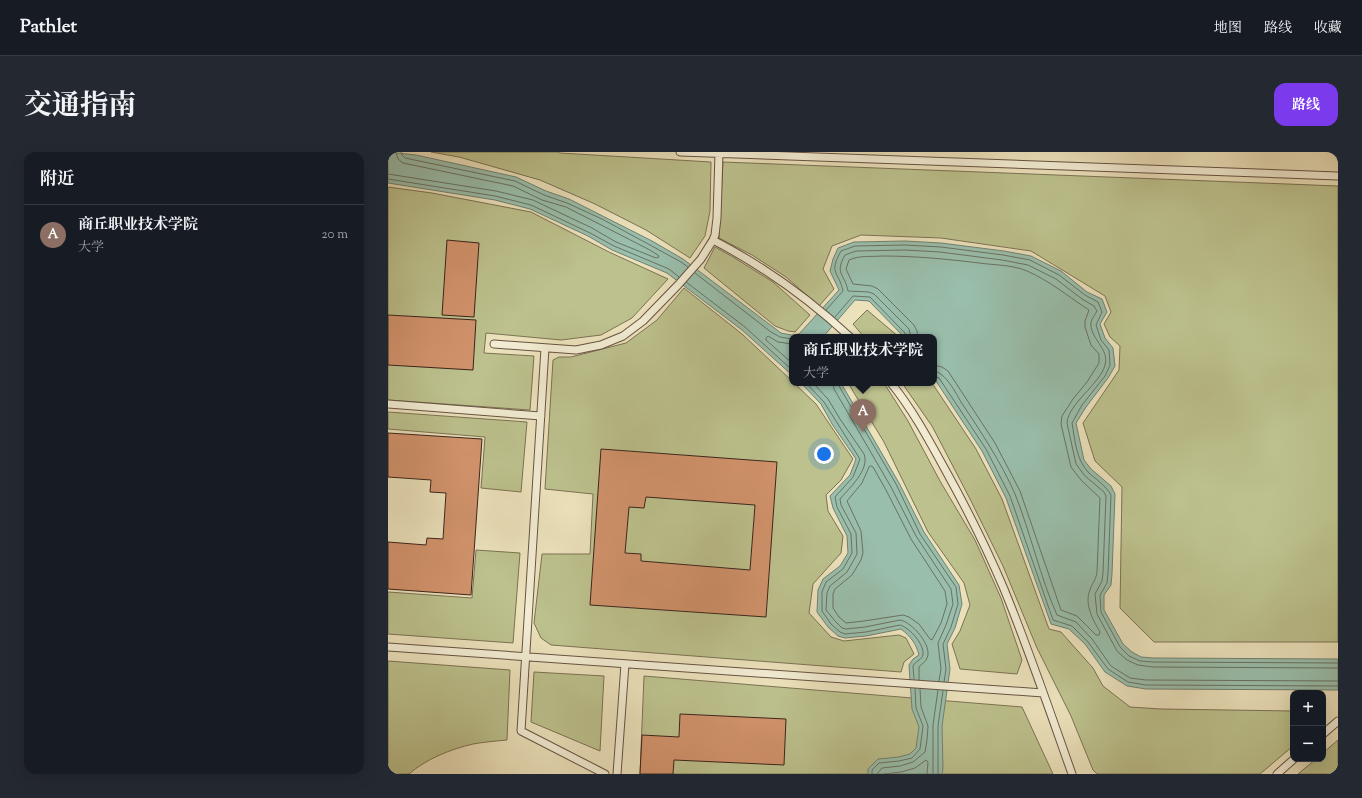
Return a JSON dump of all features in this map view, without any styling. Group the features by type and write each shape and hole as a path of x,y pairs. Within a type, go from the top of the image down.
{"lane":[{"path":"680,152 719,154 883,156 1338,176"},
{"path":"494,344 576,350 600,346 623,336 642,321 678,285 701,259 713,240 717,218 719,154"},
{"path":"713,240 744,256 780,279 847,334"},
{"path":"545,348 521,731 605,774"},
{"path":"893,386 919,424 941,461 983,541 1004,589 1072,774"},
{"path":"388,404 541,416"},
{"path":"388,647 902,684 1043,692"},
{"path":"617,774 625,664"},
{"path":"1326,731 1338,721"},
{"path":"1277,774 1291,762"}],"shaded area":[{"path":"431,152 558,152 711,162 710,211 705,236 690,258 646,230 595,204 540,180 459,157"},
{"path":"723,162 1338,186 1338,642 1154,642 1120,608 1122,487 1095,461 1083,423 1119,370 1120,346 1110,337 1104,324 1111,312 1105,296 1031,251 941,238 861,235 832,246 823,269 834,289 819,306 786,277 752,255 719,238"},
{"path":"388,187 432,193 531,212 609,252 668,279 632,318 601,335 561,340 486,333 484,353 534,356 530,410 388,400"},
{"path":"715,247 773,282 810,315 795,332 775,326 704,268"},
{"path":"684,288 742,334 789,378 789,386 797,386 816,404 853,459 841,480 826,495 828,511 843,536 841,553 813,584 809,613 831,637 844,641 899,635 906,638 914,654 904,662 901,672 551,645 541,638 534,623 542,554 590,554 593,494 545,489 553,360 559,357 571,357 626,343 657,320"},
{"path":"867,310 895,334 861,334 853,324"},
{"path":"850,386 886,386 908,421 940,481 975,540 1001,598 1022,660 1017,674 960,669 952,644 960,631 970,605 964,583 928,532 884,442"},
{"path":"904,386 934,386 976,449 1002,499 1049,629 1061,632 1093,668 1103,686 1130,707 1161,709 1290,711 1290,749 1260,774 1097,774 1093,770 1071,716 1037,648 1003,566 932,426"},
{"path":"388,412 527,422 521,492 481,488 485,437 388,429"},
{"path":"476,550 520,553 513,643 388,634 388,592 472,598"},
{"path":"388,661 510,670 507,740 473,744 456,749 431,759 409,774 388,774"},
{"path":"534,672 604,676 600,751 531,722"},
{"path":"644,676 1022,707 1053,774 640,774"},
{"path":"1338,740 1338,774 1298,774 1312,762 1326,762 1326,750"}],"water":[{"path":"388,152 416,155 516,177 546,191 569,199 652,241 683,259 781,333 789,335 789,372 742,330 667,273 612,250 588,236 530,209 495,200 388,183"},
{"path":"905,241 941,243 1031,256 1061,271 1087,292 1102,299 1107,312 1100,324 1105,338 1113,348 1115,366 1076,423 1084,460 1091,469 1111,486 1115,494 1111,585 1104,595 1104,610 1123,644 1132,652 1141,657 1153,658 1338,659 1338,690 1146,689 1127,686 1105,672 1085,644 1069,629 1051,624 1006,498 982,451 937,383 937,334 901,334 869,301 855,300 826,334 799,334 839,290 830,271 833,259 838,248 854,242"},
{"path":"804,386 843,386 899,483 924,532 959,585 962,604 955,628 947,644 950,669 942,726 942,774 868,774 868,769 878,759 899,757 910,754 916,748 919,727 912,709 909,665 913,659 919,655 912,640 901,629 866,636 845,638 838,636 828,627 817,612 818,590 823,579 840,566 848,553 847,536 833,508 830,496 850,475 856,459 832,424 821,404"}],"building":[{"path":"447,240 479,243 474,317 442,315"},
{"path":"388,315 476,320 473,370 388,365"},
{"path":"388,433 482,439 471,595 388,589 388,542 426,545 427,538 443,539 446,493 430,492 431,480 388,477"},
{"path":"601,449 777,462 766,617 590,605","holes":["646,497 755,505 750,570 641,561 641,554 625,553 629,507 644,508"]},
{"path":"680,714 786,719 784,765 674,760 673,774 640,774 642,735 679,737"}],"place":[{"name":"商丘职业技术学院","path":"863,432"}]}
